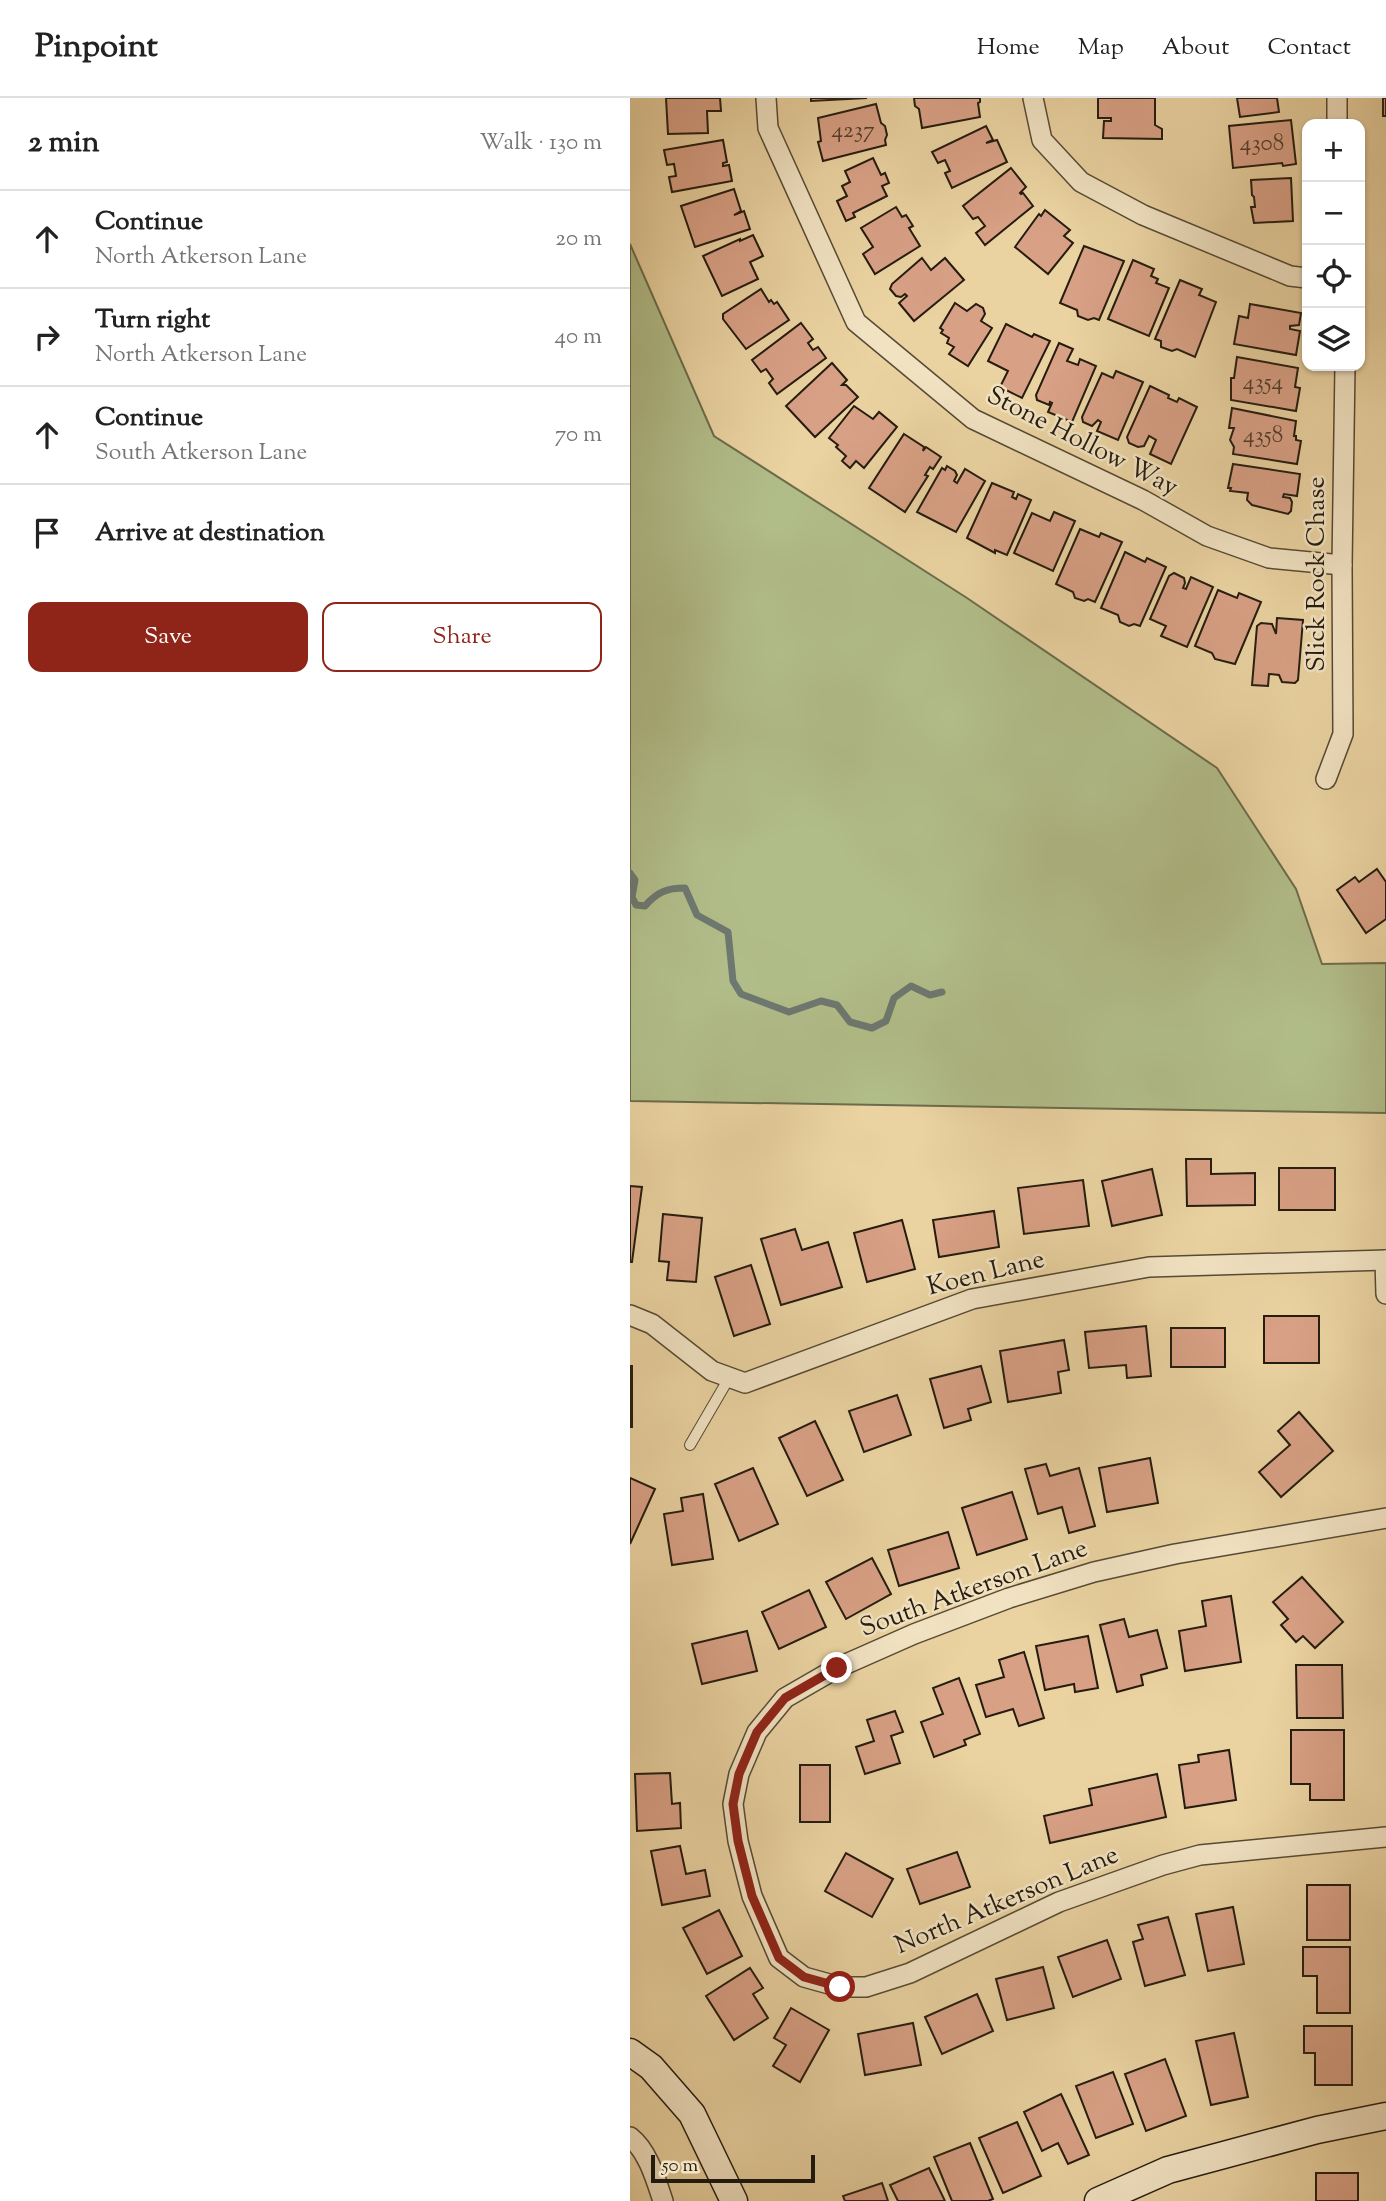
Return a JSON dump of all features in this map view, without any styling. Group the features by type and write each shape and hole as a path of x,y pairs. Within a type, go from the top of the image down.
{"street":[{"name":"Stone Hollow Way","path":"766,98 768,128 856,322 973,419 1143,500 1207,536 1269,558 1342,565"},
{"path":"1033,98 1042,140 1081,182 1143,215 1290,276 1302,277"},
{"path":"1337,98 1337,119"},
{"name":"Slick Rock Chase","path":"1326,779 1343,734 1345,371"},
{"path":"1386,1259 1386,1294"},
{"name":"Koen Lane","path":"729,1378 745,1384 972,1299 1149,1267 1386,1259"},
{"path":"630,1315 652,1324 712,1371 729,1378"},
{"name":"South Atkerson Lane","path":"738,1841 733,1804 739,1774 757,1732 785,1698 837,1668 950,1620 1009,1598 1094,1572 1175,1554 1386,1518"},
{"name":"North Atkerson Lane","path":"738,1841 752,1896 779,1958 804,1977 840,1987 866,1987 910,1973 1059,1902 1163,1865 1200,1855 1386,1837"},
{"path":"630,2052 651,2067 692,2114 734,2201"},
{"path":"1098,2201 1168,2170 1317,2130 1386,2116"},
{"path":"630,2137 636,2142 654,2174 663,2201"}],"lane":[{"path":"690,1445 729,1378"}],"green space":[{"path":"630,244 714,436 967,598 1217,768 1296,889 1322,964 1386,963 1386,1113 630,1101"}],"building":[{"path":"666,98 720,98 721,111 707,111 708,133 668,134"},
{"path":"811,98 867,98 811,101"},
{"path":"914,98 980,98 980,117 922,128"},
{"path":"1098,98 1155,98 1155,125 1162,129 1162,139 1103,138 1104,121 1111,121 1111,118 1098,118"},
{"path":"1237,98 1277,98 1279,112 1240,117"},
{"path":"1383,98 1386,98 1386,116 1383,116"},
{"path":"876,104 881,123 885,126 886,145 823,161 818,142 821,141 818,118"},
{"path":"1291,120 1296,164 1233,168 1229,126"},
{"path":"986,126 993,140 986,143 997,140 1007,162 952,188 945,173 950,171 945,160 938,163 932,152"},
{"path":"723,140 727,162 723,163 723,166 729,165 732,181 672,192 669,177 676,176 674,164 667,165 664,150"},
{"path":"873,158 881,175 885,173 889,183 882,186 887,196 853,213 855,217 846,221 837,201 847,196 842,186 850,182 845,171"},
{"path":"1011,168 1026,187 1020,193 1023,193 1033,206 985,245 976,233 985,226 978,217 973,219 963,206"},
{"path":"1291,178 1293,221 1254,223 1251,207 1255,207 1251,180"},
{"path":"734,189 741,211 734,215 744,211 750,229 695,247 681,206"},
{"path":"896,207 902,217 906,215 913,226 909,228 920,246 875,274 863,254 873,247 861,228"},
{"path":"1045,210 1070,230 1064,236 1073,243 1048,274 1015,247 1039,214 1041,216"},
{"path":"753,235 763,256 750,262 758,279 722,296 703,256"},
{"path":"1084,246 1124,261 1099,320 1078,316 1077,310 1060,303"},
{"path":"922,258 931,270 945,258 964,280 914,321 899,303 907,296 896,296 890,289 892,284"},
{"path":"1133,260 1154,269 1151,276 1158,279 1156,283 1169,288 1149,336 1108,319"},
{"path":"1180,280 1202,289 1199,295 1216,302 1195,357 1177,349 1172,351 1161,347 1161,341 1155,339"},
{"path":"761,289 769,302 777,302 789,320 746,349 723,319 723,314"},
{"path":"955,303 967,311 976,304 983,308 985,314 981,321 992,328 968,366 949,354 954,347 947,343 949,338 941,333 943,330 940,328"},
{"path":"1250,304 1301,313 1299,325 1290,326 1290,329 1300,331 1296,355 1234,344 1239,316 1248,318"},
{"path":"801,323 813,339 808,343 813,350 818,347 826,358 777,394 769,383 773,379 766,369 761,372 752,360"},
{"path":"1006,324 1032,337 1034,334 1050,341 1022,398 1000,387 1008,371 988,361"},
{"path":"1059,343 1073,349 1067,361 1078,365 1080,359 1096,366 1072,422 1048,412 1052,403 1049,405 1037,400 1036,395"},
{"path":"1237,357 1298,368 1295,387 1300,388 1296,411 1231,400 1231,378 1234,378"},
{"path":"832,363 847,380 842,385 846,385 858,397 815,437 786,406"},
{"path":"1116,371 1143,382 1118,440 1097,431 1101,422 1098,420 1092,426 1083,422 1082,417 1102,373 1113,378"},
{"path":"1150,386 1169,395 1168,398 1177,402 1179,398 1197,407 1171,464 1150,454 1156,440 1149,436 1144,446 1138,447 1129,443 1127,437"},
{"path":"854,406 873,419 879,412 897,427 864,468 856,461 850,468 842,461 846,456 829,438"},
{"path":"1232,408 1296,421 1294,436 1301,441 1297,464 1233,454 1234,447 1230,440 1234,428 1229,428"},
{"path":"904,434 924,447 923,451 926,447 941,457 933,469 930,467 925,475 928,476 905,512 869,488"},
{"path":"1233,464 1300,474 1297,496 1284,494 1283,497 1290,498 1291,511 1288,514 1252,505 1247,500 1248,493 1230,491 1231,488 1228,488"},
{"path":"947,466 955,471 957,475 954,481 957,483 965,469 985,481 956,532 917,512 942,468 945,470"},
{"path":"992,483 1014,492 1012,497 1016,499 1018,494 1031,500 1007,555 995,550 995,553 967,538"},
{"path":"1054,512 1075,521 1053,571 1014,553 1032,513 1050,521"},
{"path":"1080,529 1099,537 1101,533 1122,542 1095,602 1075,598 1073,592 1056,584"},
{"path":"1125,552 1145,562 1147,558 1166,567 1140,626 1129,626 1120,622 1118,615 1101,608"},
{"path":"1174,573 1184,578 1183,588 1186,589 1191,577 1213,587 1187,647 1161,636 1166,626 1150,619 1169,576"},
{"path":"1218,590 1237,598 1239,593 1261,602 1235,664 1215,659 1212,653 1195,646"},
{"path":"1277,618 1303,620 1298,680 1295,683 1282,682 1279,675 1269,674 1268,686 1252,685 1257,626 1261,623 1272,624 1276,634"},
{"path":"1377,869 1386,882 1386,919 1366,933 1337,890 1355,877 1359,882"},
{"path":"1186,1159 1211,1159 1211,1174 1255,1173 1255,1205 1187,1206"},
{"path":"1279,1168 1335,1168 1335,1210 1279,1210"},
{"path":"1152,1169 1162,1215 1112,1226 1102,1181"},
{"path":"1083,1180 1089,1226 1024,1234 1018,1188"},
{"path":"630,1186 642,1187 632,1262 630,1262"},
{"path":"994,1211 999,1247 939,1257 933,1220"},
{"path":"663,1214 702,1218 696,1282 667,1280 669,1262 659,1261"},
{"path":"902,1220 915,1269 867,1282 854,1233"},
{"path":"795,1229 802,1250 828,1242 842,1287 781,1305 761,1239"},
{"path":"751,1265 770,1324 734,1336 715,1277"},
{"path":"1264,1316 1319,1316 1319,1363 1264,1363"},
{"path":"1146,1326 1151,1376 1127,1378 1126,1365 1089,1368 1085,1332"},
{"path":"1171,1328 1225,1328 1225,1367 1171,1367"},
{"path":"1064,1340 1069,1370 1058,1372 1061,1393 1008,1402 1000,1351"},
{"path":"632,1366 632,1427 630,1427"},
{"path":"981,1366 991,1402 968,1409 971,1420 944,1428 930,1379"},
{"path":"897,1395 911,1435 864,1452 849,1411"},
{"path":"1299,1412 1333,1451 1281,1497 1259,1472 1290,1445 1278,1431"},
{"path":"815,1421 843,1480 807,1496 779,1438"},
{"path":"1150,1458 1158,1503 1107,1512 1099,1468"},
{"path":"1046,1464 1050,1476 1079,1468 1095,1526 1069,1533 1062,1507 1038,1514 1025,1469"},
{"path":"753,1468 778,1524 739,1541 715,1484"},
{"path":"630,1478 655,1489 630,1544"},
{"path":"1012,1492 1027,1539 977,1555 962,1508"},
{"path":"703,1494 713,1559 672,1565 664,1514 683,1511 681,1498"},
{"path":"948,1532 959,1568 899,1586 888,1550"},
{"path":"872,1558 891,1594 846,1619 826,1582"},
{"path":"1302,1577 1343,1622 1315,1648 1303,1636 1296,1642 1281,1625 1288,1619 1273,1602"},
{"path":"809,1590 826,1627 779,1649 762,1612"},
{"path":"1231,1596 1241,1662 1185,1671 1179,1631 1206,1626 1202,1601"},
{"path":"1124,1619 1129,1637 1157,1630 1167,1668 1141,1675 1143,1685 1117,1692 1100,1625"},
{"path":"747,1631 757,1671 702,1684 692,1644"},
{"path":"1088,1636 1098,1688 1075,1692 1074,1684 1045,1690 1036,1646"},
{"path":"1024,1652 1044,1718 1019,1726 1013,1709 986,1717 976,1685 1004,1677 999,1660"},
{"path":"1296,1665 1342,1665 1343,1718 1297,1718"},
{"path":"959,1678 980,1734 964,1740 966,1745 934,1757 921,1722 943,1714 933,1688"},
{"path":"895,1711 903,1732 891,1736 900,1763 865,1774 856,1747 874,1741 867,1720"},
{"path":"1291,1730 1344,1730 1344,1800 1310,1800 1310,1784 1291,1784"},
{"path":"1229,1750 1236,1800 1185,1808 1179,1765 1199,1762 1198,1755"},
{"path":"800,1765 830,1765 830,1822 800,1822"},
{"path":"670,1773 672,1804 680,1803 681,1828 637,1831 635,1774"},
{"path":"1157,1774 1166,1817 1050,1843 1044,1816 1092,1805 1089,1789"},
{"path":"680,1846 686,1874 705,1870 710,1896 662,1905 651,1851"},
{"path":"957,1852 970,1887 920,1904 907,1869"},
{"path":"846,1853 893,1879 872,1917 825,1891"},
{"path":"1307,1885 1350,1885 1350,1940 1307,1940"},
{"path":"1233,1907 1244,1964 1208,1971 1196,1914"},
{"path":"719,1910 742,1956 707,1974 683,1928"},
{"path":"1168,1917 1185,1975 1145,1986 1133,1942 1143,1939 1138,1925"},
{"path":"1107,1940 1121,1979 1073,1997 1058,1957"},
{"path":"1303,1947 1350,1947 1350,2013 1317,2013 1317,1976 1303,1976"},
{"path":"1043,1967 1054,2008 1007,2020 996,1979"},
{"path":"750,1968 763,1988 753,1994 768,2018 734,2040 706,1996"},
{"path":"977,1994 993,2031 942,2054 925,2017"},
{"path":"791,2008 829,2030 800,2082 773,2066 786,2045 774,2038"},
{"path":"913,2023 921,2065 865,2075 858,2034"},
{"path":"1304,2026 1352,2026 1352,2085 1315,2085 1315,2053 1304,2053"},
{"path":"1234,2033 1248,2097 1211,2105 1196,2041"},
{"path":"1165,2059 1186,2116 1146,2131 1125,2074"},
{"path":"1113,2072 1133,2124 1096,2138 1076,2086"},
{"path":"1061,2094 1089,2155 1068,2164 1058,2143 1042,2151 1024,2112"},
{"path":"1017,2122 1041,2176 1003,2193 979,2138"},
{"path":"970,2143 993,2199 952,2201 934,2157"},
{"path":"929,2168 945,2201 898,2201 890,2185"},
{"path":"1316,2173 1358,2173 1358,2201 1316,2201"},
{"path":"882,2183 888,2201 845,2201 843,2196"}],"waterway":[{"path":"630,873 635,880 632,897 636,905 645,906 663,892 685,888 697,915 728,932 733,981 741,994 789,1012 821,1001 837,1005 850,1022 872,1028 886,1021 894,998 911,986 930,995 942,992"}],"route":[{"path":"837,1668 785,1698 757,1732 739,1774 733,1804 738,1841 752,1896 779,1958 804,1977 840,1987"}]}
